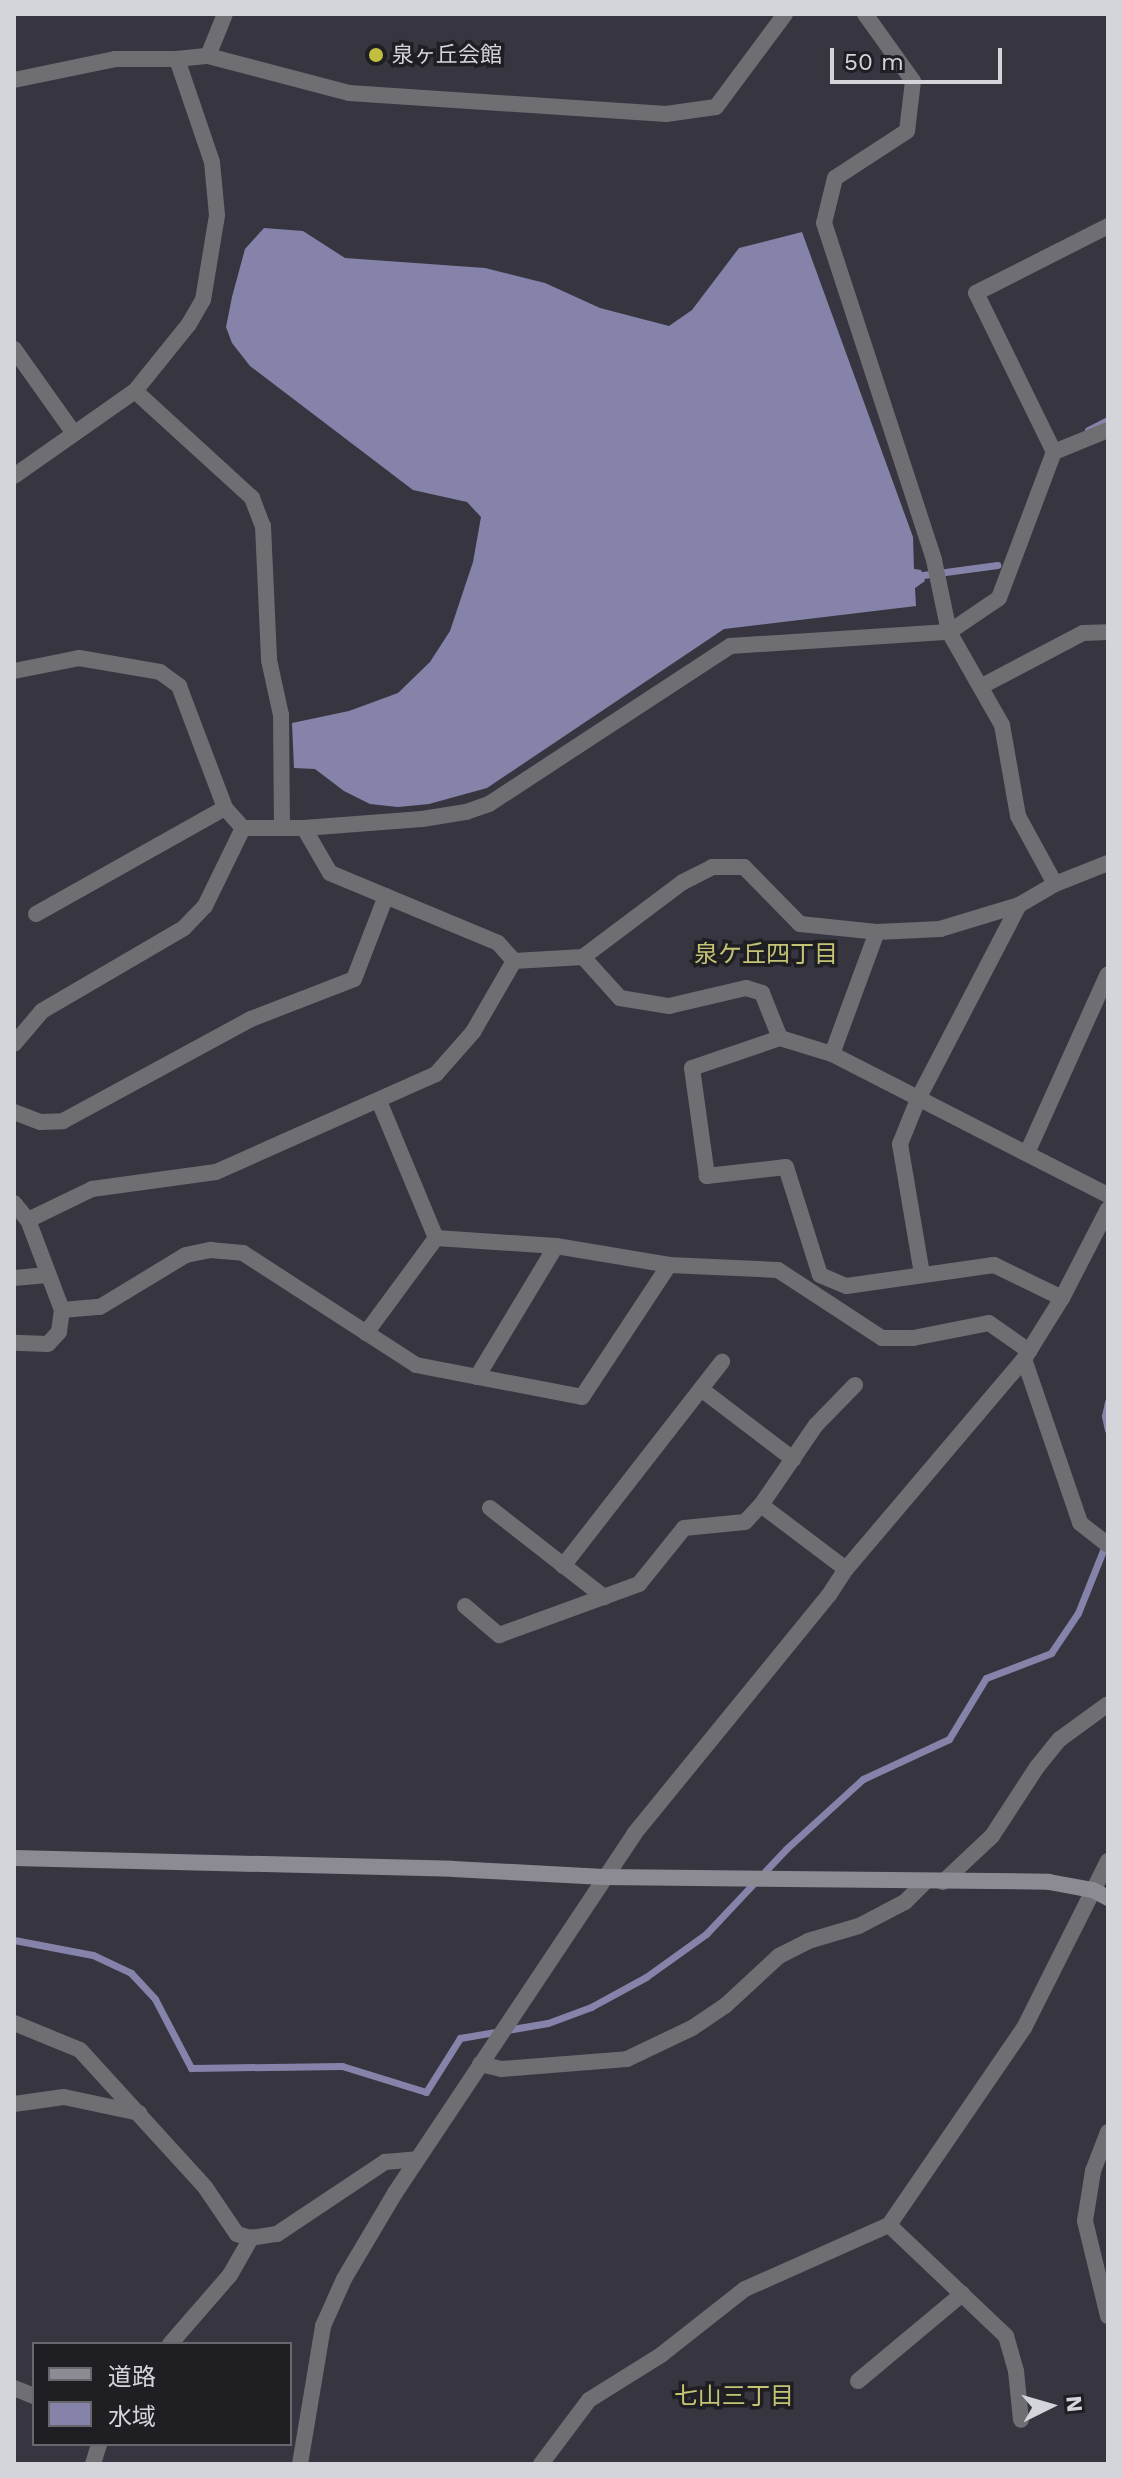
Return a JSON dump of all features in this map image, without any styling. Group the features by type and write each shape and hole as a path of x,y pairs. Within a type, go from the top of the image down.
{"street":[{"path":"208,56 225,14"},
{"path":"14,80 115,59 208,56 349,93 666,114 716,107 785,14"},
{"path":"865,14 913,81 907,131 835,178 824,223 934,560 949,632 1002,725 1018,816 1055,884"},
{"path":"14,476 135,391 189,324 203,300 217,215 212,162 177,59"},
{"path":"14,671 79,658 160,672 179,686 225,808 243,828 304,828 422,819 466,812 489,804 730,646 949,632 999,598 1054,452 976,293 1108,226"},
{"path":"14,349 73,432"},
{"path":"135,391 252,498 263,526 269,660 281,715 282,828"},
{"path":"1054,452 1108,430"},
{"path":"982,686 1083,633 1108,632"},
{"path":"36,914 225,808"},
{"path":"14,1044 42,1011 184,928 205,906 243,828"},
{"path":"304,828 330,873 498,943 514,961"},
{"path":"514,961 583,957 683,882 712,867 744,867 800,924 877,932 940,929 1019,905 1055,884 1108,863"},
{"path":"14,1112 40,1122 63,1121 251,1019 354,979 386,896"},
{"path":"922,1274 900,1144 919,1097 1019,905"},
{"path":"832,1054 877,932"},
{"path":"583,957 620,998 669,1006 746,988 762,993 780,1038"},
{"path":"28,1220 92,1189 216,1172 436,1074 473,1032 514,961"},
{"path":"1027,1153 1108,974"},
{"path":"1062,1298 994,1265 846,1286 820,1275 786,1167 707,1176 692,1068 780,1038 832,1054 1108,1195"},
{"path":"379,1101 436,1238"},
{"path":"14,1203 28,1220 62,1310 59,1332 48,1344 14,1343"},
{"path":"300,2464 323,2326 344,2279 417,2159 634,1834 829,1595 846,1569 1027,1355 1062,1298 1108,1209"},
{"path":"436,1238 556,1246 669,1265 778,1270 882,1338 913,1338 989,1323 1027,1355 1080,1523 1108,1545"},
{"path":"366,1333 436,1238"},
{"path":"477,1377 556,1246"},
{"path":"62,1310 100,1307 186,1255 210,1250 243,1253 416,1365 582,1397 669,1265"},
{"path":"14,1278 48,1275"},
{"path":"563,1566 722,1362"},
{"path":"465,1606 499,1635 639,1584 684,1528 745,1522 761,1505 816,1425 855,1385"},
{"path":"701,1389 793,1459"},
{"path":"761,1505 846,1569"},
{"path":"490,1508 604,1597"},
{"path":"480,2064 501,2069 627,2059 692,2028 726,2005 779,1956 808,1941 859,1926 905,1902 934,1882 992,1836 1037,1767 1060,1739 1108,1704"},
{"path":"14,1858 453,1869 604,1877 1049,1882 1101,1894"},
{"path":"541,2464 589,2400 661,2355 745,2289 889,2225 1024,2028 1101,1894 1108,1861"},
{"path":"14,2023 80,2050 205,2187 237,2234 251,2238 277,2234 385,2162 417,2159"},
{"path":"14,2104 64,2097 139,2113"},
{"path":"1108,2132 1093,2171 1085,2221 1108,2316"},
{"path":"889,2225 1006,2336 1016,2371 1021,2420"},
{"path":"172,2342 230,2275 251,2238"},
{"path":"858,2381 962,2294"}],"water":[{"path":"264,228 303,231 345,258 485,268 545,283 600,308 669,326 692,310 739,248 802,232 913,537 914,569 921,570 925,581 915,588 916,606 724,629 487,788 429,804 398,807 370,804 344,791 315,769 294,768 292,723 349,711 398,693 430,662 450,631 473,562 481,517 467,502 413,490 250,366 232,343 226,327 245,249"}],"waterway":[{"path":"1088,430 1108,420"},
{"path":"923,575 997,565"},
{"path":"1108,1402 1105,1416 1108,1430"},
{"path":"14,1940 93,1955 131,1973 155,1999 191,2068 342,2066 426,2092 460,2038 548,2023 591,2007 646,1977 706,1934 786,1849 863,1779 949,1739 986,1678 1051,1653 1078,1613 1106,1543"}],"place":[{"name":"泉ヶ丘会館","path":"376,55"}],"district":[{"name":"泉ケ丘四丁目","path":"766,955"},
{"name":"七山三丁目","path":"734,2397"}]}
